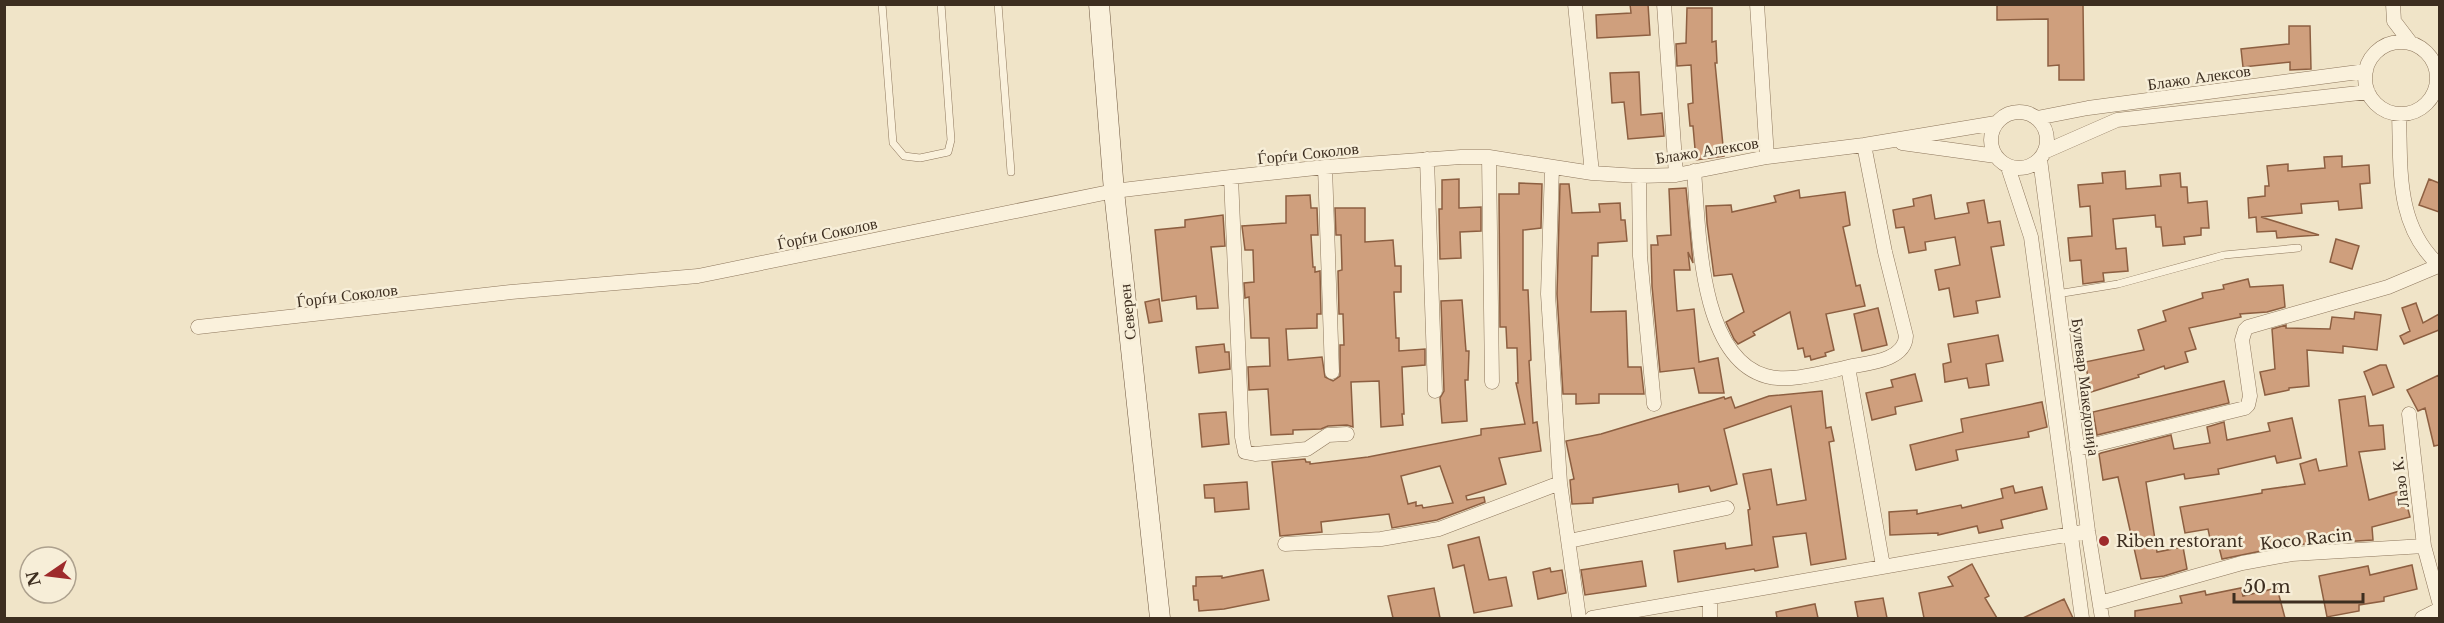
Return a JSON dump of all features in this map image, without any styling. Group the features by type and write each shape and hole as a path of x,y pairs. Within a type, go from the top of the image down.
{"main road":[{"name":"Северен","path":"1099,4 1114,192 1160,618"}],"street":[{"path":"1575,4 1592,173"},
{"path":"1664,4 1676,175"},
{"path":"1757,4 1767,157"},
{"path":"2379,49 2389,44 2410,42 2435,56 2438,83 2428,102 2419,109 2399,114 2380,107 2368,92 2365,81 2368,62 2379,49 2394,21 2393,4"},
{"path":"2394,21 2410,42"},
{"name":"Блажо Алексов","path":"2037,118 2088,108 2366,71"},
{"name":"Блажо Алексов","path":"2042,155 2117,120 2368,92"},
{"path":"2011,113 2029,114 2037,118 2046,134 2042,155 2025,168 2008,166 1995,156 1990,140 1996,123 2011,113"},
{"path":"2077,449 2245,408 2250,400 2242,340 2244,330 2248,327 2388,287 2439,266 2425,252 2414,235 2407,215 2401,178 2399,114"},
{"name":"Блажо Алексов","path":"1461,157 1489,157 1592,173 1639,176 1676,175 1767,157 1864,145 1996,123"},
{"name":"Блажо Алексов","path":"1888,141 1995,156"},
{"path":"1694,171 1702,262 1711,310 1723,337 1741,362 1766,376 1809,375 1891,357 1900,352 1906,344 1905,329 1885,252 1864,145"},
{"name":"Булевар Македонија","path":"2042,155 2077,449 2102,618"},
{"name":"Ѓорѓи Соколов","path":"198,327 511,292 698,276 1114,192 1325,167 1461,157"},
{"path":"1489,157 1492,382"},
{"path":"1427,159 1435,391"},
{"path":"2008,166 2031,237 2082,618"},
{"path":"1325,167 1332,372"},
{"path":"1552,168 1548,294 1560,483 1579,618"},
{"path":"1639,176 1640,256 1654,404"},
{"path":"1231,177 1242,437 1245,452 1255,454 1307,449 1328,435 1347,434"},
{"path":"1848,367 1883,566"},
{"name":"Лазо К.","path":"2409,414 2424,546"},
{"path":"1285,544 1382,539 1439,530 1560,483"},
{"path":"1569,541 1727,508"},
{"path":"1592,618 2088,531"},
{"path":"2422,618 2439,607 2424,546"},
{"name":"Koco Racin","path":"2100,603 2242,563 2292,554 2424,546"},
{"path":"1710,599 1710,618"}],"lane":[{"path":"882,4 893,143 903,156 920,158 948,152 951,140 941,4"},
{"path":"998,4 1011,172"},
{"path":"2057,294 2118,284 2224,255 2298,249"}],"building":[{"path":"1630,4 1648,4 1650,35 1597,38 1596,15 1631,13"},
{"path":"1997,4 2083,4 2084,80 2059,80 2059,65 2048,66 2048,19 1997,20"},
{"path":"1687,8 1712,8 1712,42 1716,41 1717,63 1715,63 1724,156 1696,160 1693,126 1690,126 1688,104 1693,103 1691,65 1677,66 1676,44 1686,43"},
{"path":"2289,26 2310,26 2311,69 2290,70 2290,62 2243,67 2241,49 2289,44"},
{"path":"1639,72 1641,115 1662,113 1664,136 1628,139 1624,102 1612,103 1610,73"},
{"path":"2342,156 2342,167 2369,165 2370,183 2360,184 2362,208 2339,210 2338,201 2301,204 2302,213 2261,217 2319,235 2277,238 2276,231 2257,232 2256,217 2249,218 2248,198 2265,196 2265,186 2269,186 2267,166 2288,164 2288,171 2325,168 2324,157"},
{"path":"2125,171 2126,189 2161,186 2160,175 2180,173 2181,187 2187,187 2188,203 2207,201 2209,228 2201,228 2201,235 2184,237 2185,244 2163,246 2161,227 2156,227 2155,215 2113,219 2116,249 2126,248 2128,271 2103,273 2104,281 2083,284 2081,260 2070,261 2068,238 2092,236 2090,206 2080,207 2078,185 2103,183 2102,173"},
{"path":"1459,179 1459,208 1481,207 1481,231 1460,232 1461,258 1440,259 1439,209 1442,209 1442,180"},
{"path":"2429,179 2439,183 2439,212 2419,205"},
{"path":"1519,183 1542,184 1541,228 1523,230 1523,290 1528,290 1533,423 1537,422 1541,451 1499,458 1506,484 1466,496 1467,500 1484,497 1485,502 1437,520 1392,528 1389,514 1321,522 1322,532 1280,536 1272,462 1305,459 1310,464 1368,457 1481,435 1481,429 1525,424 1516,383 1518,383 1517,348 1507,348 1506,327 1500,327 1499,194 1519,194","holes":["1440,466 1453,503 1423,508 1422,505 1416,506 1416,502 1408,504 1401,476"]},
{"path":"1560,184 1569,184 1572,213 1600,212 1599,204 1620,203 1621,220 1625,220 1627,241 1598,243 1598,256 1592,256 1591,312 1626,311 1628,367 1641,367 1644,394 1599,394 1599,403 1576,404 1576,394 1563,394 1557,294"},
{"path":"1686,188 1693,263 1688,252 1690,270 1674,270 1677,311 1694,309 1699,362 1718,358 1724,393 1699,393 1694,368 1660,372 1652,286 1651,245 1658,245 1657,236 1671,235 1669,189"},
{"path":"1799,190 1800,198 1845,192 1850,225 1843,227 1856,286 1860,285 1865,306 1826,314 1834,350 1825,353 1826,356 1811,360 1810,356 1805,357 1803,348 1798,349 1790,312 1753,332 1755,335 1738,344 1734,339 1726,322 1744,312 1732,274 1714,276 1707,223 1706,206 1731,205 1732,212 1776,202 1774,196"},
{"path":"1310,195 1311,208 1317,208 1318,235 1311,235 1313,267 1315,267 1315,272 1320,271 1321,314 1317,314 1317,328 1286,329 1288,360 1322,357 1325,377 1333,381 1340,376 1340,345 1344,345 1343,314 1339,314 1338,271 1342,270 1341,235 1336,235 1335,208 1365,208 1365,242 1393,240 1395,266 1401,266 1401,292 1394,292 1396,338 1399,338 1399,351 1425,349 1425,365 1402,367 1403,425 1381,427 1379,381 1351,382 1353,427 1328,426 1321,429 1293,430 1293,434 1271,435 1268,389 1249,390 1248,367 1270,366 1269,338 1251,338 1249,297 1245,298 1244,283 1254,282 1253,250 1245,250 1242,226 1286,223 1286,196"},
{"path":"1931,195 1935,219 1969,213 1967,203 1984,200 1988,223 2000,221 2004,245 1991,247 2000,297 1976,301 1978,313 1954,317 1949,288 1939,290 1935,270 1960,265 1955,237 1925,242 1926,250 1909,253 1904,227 1896,228 1893,210 1914,206 1913,199"},
{"path":"1223,215 1225,246 1211,247 1218,308 1197,309 1196,296 1162,301 1155,230 1185,227 1185,220"},
{"path":"2336,239 2359,246 2352,269 2330,262"},
{"path":"2248,279 2250,287 2283,285 2285,307 2267,312 2240,314 2241,317 2189,328 2196,349 2185,352 2188,362 2165,369 2164,366 2138,375 2139,377 2091,392 2085,362 2144,350 2138,330 2166,321 2163,311 2203,298 2202,293 2224,289 2223,285"},
{"path":"1159,299 1162,321 1149,323 1145,302"},
{"path":"1462,300 1466,351 1469,351 1468,380 1465,380 1467,421 1442,423 1440,398 1444,391 1441,301"},
{"path":"2416,303 2423,323 2439,314 2439,330 2404,344 2400,336 2410,331 2402,308"},
{"path":"1878,308 1887,345 1862,351 1854,314"},
{"path":"2355,312 2381,315 2377,350 2343,346 2343,353 2307,350 2309,386 2289,388 2289,390 2265,395 2260,372 2275,369 2272,329 2286,325 2286,328 2330,329 2332,317 2354,319"},
{"path":"1998,335 2003,361 1986,364 1989,385 1969,388 1967,378 1945,382 1943,364 1951,362 1948,344"},
{"path":"1224,344 1225,352 1229,352 1230,369 1199,373 1196,347"},
{"path":"2380,365 2386,365 2394,387 2373,395 2364,372"},
{"path":"1915,374 1922,401 1895,407 1896,414 1872,420 1866,393 1893,387 1891,380"},
{"path":"2439,375 2439,445 2434,446 2425,408 2418,411 2407,390"},
{"path":"2224,381 2229,403 2097,435 2093,412"},
{"path":"1822,391 1826,428 1831,427 1834,441 1829,442 1846,559 1811,565 1806,533 1773,537 1778,567 1678,582 1674,551 1725,543 1726,549 1752,545 1748,510 1750,509 1743,474 1771,469 1777,505 1806,500 1791,406 1724,429 1737,484 1711,491 1709,486 1679,492 1678,484 1593,498 1593,503 1572,504 1570,480 1574,479 1566,441 1601,434 1724,397 1725,399 1731,397 1735,408 1769,396"},
{"path":"2365,396 2369,426 2383,425 2385,449 2359,452 2369,500 2403,490 2410,517 2372,527 2373,540 2291,545 2222,559 2219,547 2212,548 2208,529 2185,533 2180,507 2262,493 2262,490 2305,484 2300,464 2316,459 2319,471 2347,466 2339,400"},
{"path":"2042,402 2047,427 2028,432 2029,437 1956,450 1958,460 1916,470 1910,445 1963,432 1961,419"},
{"path":"1226,412 1229,444 1202,447 1199,414"},
{"path":"2292,418 2301,458 2277,463 2275,456 2218,469 2219,474 2185,479 2184,474 2146,482 2157,552 2183,547 2187,569 2164,576 2141,579 2118,477 2103,480 2099,454 2171,435 2174,449 2210,443 2207,427 2224,422 2227,440 2270,431 2268,423"},
{"path":"1247,482 1249,509 1215,512 1214,498 1205,498 1204,485"},
{"path":"2013,486 2015,493 2042,487 2047,509 2001,520 2003,528 1979,533 1977,526 1938,535 1938,533 1890,535 1889,512 1917,510 1917,514 1961,505 1962,508 2003,498 2001,489"},
{"path":"1479,537 1489,580 1506,577 1512,606 1474,613 1464,565 1453,568 1448,545"},
{"path":"1642,561 1646,586 1585,595 1581,570"},
{"path":"1972,564 1989,596 1985,598 1997,618 1924,618 1919,593 1953,586 1948,577"},
{"path":"2412,565 2417,589 2384,597 2384,601 2359,605 2359,611 2327,617 2319,576 2368,566 2370,575"},
{"path":"1550,568 1551,572 1562,570 1566,593 1538,599 1533,572"},
{"path":"1263,570 1269,600 1224,609 1199,611 1198,600 1194,600 1193,586 1196,586 1196,577 1222,576 1222,578"},
{"path":"1434,588 1440,618 1393,618 1388,596"},
{"path":"2241,588 2243,596 2277,588 2285,618 2135,618 2135,611 2182,603 2180,596 2205,591 2206,595"},
{"path":"1883,598 1887,618 1858,618 1855,602"},
{"path":"2064,599 2073,618 2023,618"},
{"path":"1815,604 1818,618 1777,618 1776,612"}],"place":[{"name":"Riben restorant","path":"2104,541"}]}
